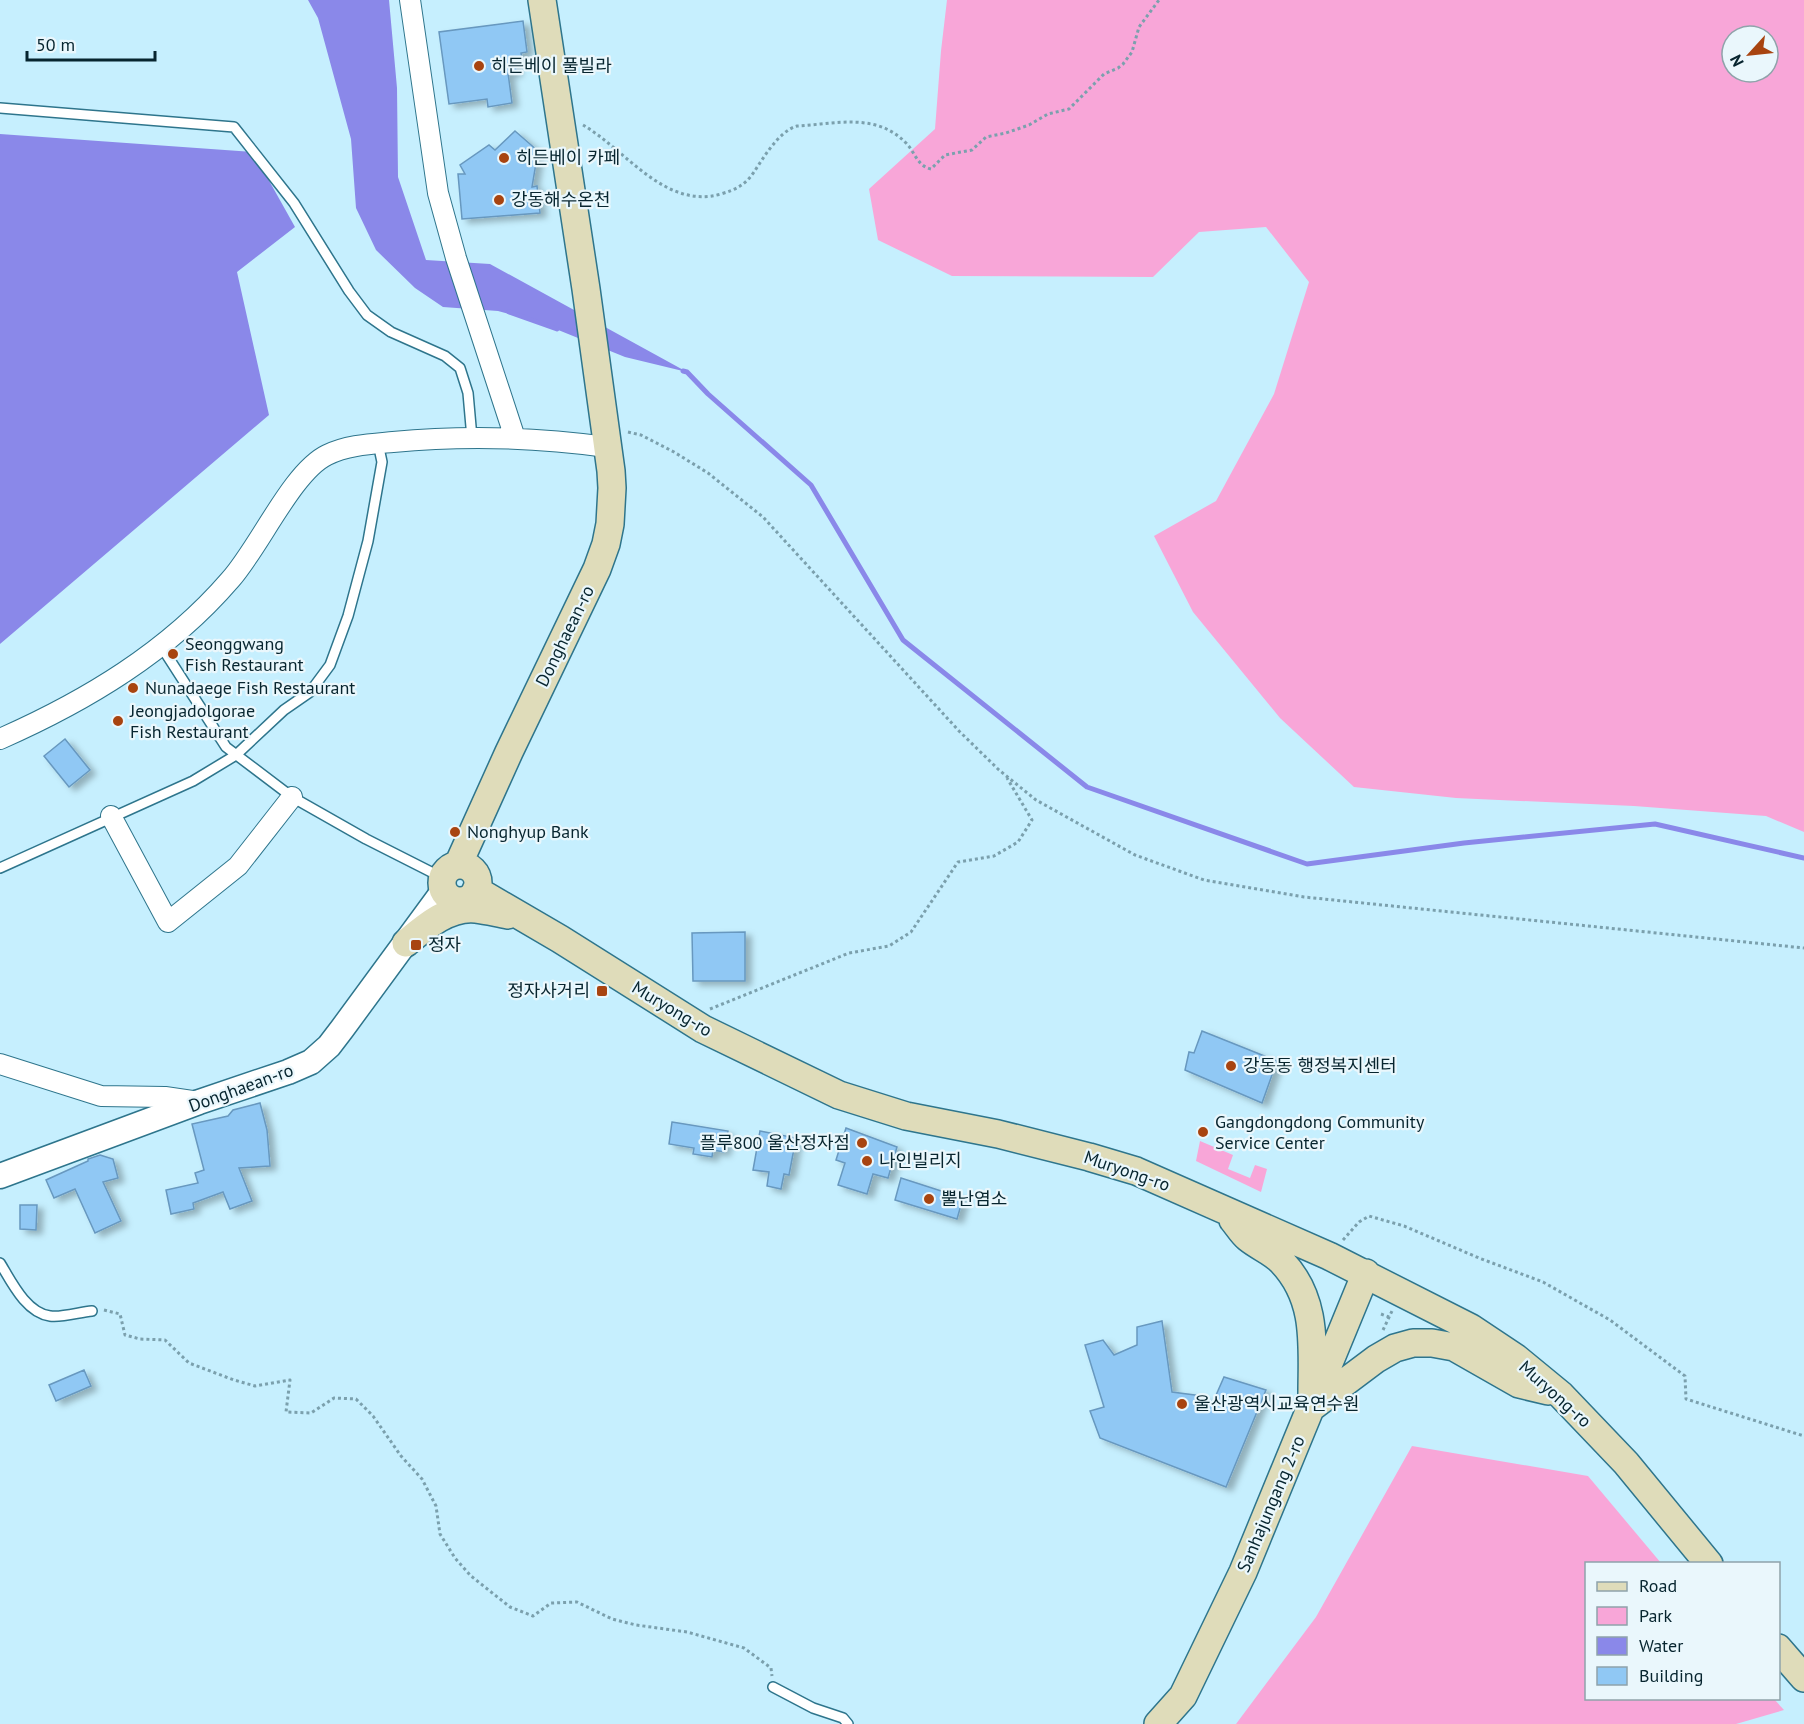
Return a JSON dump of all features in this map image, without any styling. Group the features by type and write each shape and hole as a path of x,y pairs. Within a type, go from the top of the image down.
{"main road":[{"path":"542,0 559,111"},
{"name":"Donghaean-ro","path":"448,878 577,613 603,552 610,524 611,471 559,111"},
{"name":"Muryong-ro","path":"448,878 469,867 476,874 478,882 476,890 560,939 703,1029 839,1095 906,1116 998,1134 1089,1157 1136,1172 1366,1273 1471,1328 1516,1358 1561,1395 1626,1463 1708,1562"},
{"path":"406,943 425,926 457,911 473,909 520,917"},
{"path":"1225,1210 1246,1237 1281,1260 1298,1281 1308,1305 1312,1332 1312,1407"},
{"name":"Sanhajungang 2-ro","path":"1158,1724 1183,1696 1244,1572 1366,1273"},
{"path":"1312,1407 1376,1359 1395,1348 1432,1343 1454,1347 1519,1384 1561,1395"},
{"path":"1780,1649 1804,1678"}],"street":[{"path":"410,0 438,193 456,258 515,438"},
{"path":"0,740 73,704 120,675 195,616 230,581 252,552 301,476 326,456 348,447 378,443 472,438 605,437"},
{"path":"111,816 168,922 238,866 292,797"},
{"name":"Donghaean-ro","path":"0,1176 311,1062 329,1047 406,943 448,878"},
{"path":"0,1064 101,1096 165,1097 199,1102"}],"lane":[{"path":"0,108 234,127 294,204 349,291 367,315 391,332 445,356 460,368 468,393 472,438"},
{"path":"0,868 193,781 236,755 284,711 310,692 330,665 348,616 368,541 382,462 378,443"},
{"path":"161,645 226,747 292,797 366,839 448,878"},
{"path":"0,1263 19,1292 33,1308 50,1316 92,1311"},
{"path":"773,1687 813,1708 843,1718 848,1724"}],"path":[{"path":"559,111 589,129 652,179 677,193 707,198 745,185 765,156 791,128 848,121 880,126 893,131 908,145 920,163 931,169 945,155 972,150 986,137 1017,129 1048,114 1069,109 1104,74 1123,64 1132,52 1139,27 1159,0"},
{"path":"605,437 641,435 708,473 763,517 959,731 1005,775 1036,800 1135,855 1204,880 1304,897 1804,948"},
{"path":"686,1019 849,953 889,946 911,932 958,862 994,856 1018,842 1032,820 1005,775"},
{"path":"1329,1256 1359,1222 1369,1216 1404,1226 1543,1282 1610,1320 1685,1376 1686,1399 1804,1436"},
{"path":"1380,1336 1394,1307"},
{"path":"92,1311 107,1310 120,1314 125,1335 140,1339 165,1340 189,1363 234,1380 255,1386 290,1380 286,1412 311,1413 334,1398 356,1398 373,1416 401,1456 422,1479 436,1506 440,1534 455,1558 471,1576 510,1608 533,1616 551,1603 577,1602 612,1619 636,1625 687,1632 744,1647 771,1668 773,1687"},
{"path":"1381,1314 1389,1317"}],"green space":[{"path":"947,0 1804,0 1804,832 1766,816 1634,806 1456,798 1354,787 1280,718 1193,612 1154,536 1216,501 1274,394 1309,282 1266,227 1199,232 1153,277 952,276 878,240 869,189 935,129"},
{"path":"1200,1141 1233,1155 1228,1169 1250,1178 1255,1165 1267,1169 1261,1192 1196,1161"},
{"path":"1412,1446 1588,1476 1660,1562 1585,1562 1585,1700 1775,1700 1784,1710 1736,1724 1236,1724 1316,1617"}],"water":[{"path":"308,0 389,0 397,88 398,177 426,260 490,264 687,372 625,357 536,321 498,311 443,307 415,288 376,250 356,208 351,139 318,18"},
{"path":"0,134 253,152 295,227 237,272 269,415 0,644"}],"building":[{"name":"히든베이 풀빌라","path":"523,21 527,52 521,53 522,58 515,61 516,72 508,73 512,103 488,107 487,99 449,104 439,32"},
{"name":"강동해수온천","path":"515,131 538,151 532,187 537,186 540,213 462,219 458,174 465,174 460,165 489,145 495,150"},
{"path":"65,739 90,770 69,787 44,756"},
{"path":"745,932 745,981 693,981 692,933"},
{"name":"강동동 행정복지센터","path":"1202,1031 1277,1061 1262,1103 1185,1070 1189,1052 1194,1053"},
{"path":"260,1103 267,1130 270,1166 239,1168 252,1201 230,1209 223,1192 193,1203 194,1209 171,1214 166,1190 198,1183 195,1173 204,1170 192,1124 228,1116 233,1110"},
{"path":"672,1122 728,1131 724,1152 713,1150 712,1157 693,1154 694,1148 669,1144"},
{"name":"나인빌리지","path":"846,1128 897,1147 888,1178 873,1174 867,1194 838,1185 845,1163 836,1160"},
{"path":"760,1131 796,1138 789,1175 784,1174 781,1189 767,1186 769,1172 753,1170"},
{"path":"100,1155 113,1159 118,1178 103,1182 121,1221 95,1233 75,1189 54,1198 46,1180"},
{"name":"뿔난염소","path":"901,1178 963,1198 957,1219 895,1200"},
{"path":"20,1205 37,1205 36,1230 20,1229"},
{"name":"울산광역시교육연수원","path":"1162,1321 1172,1392 1195,1395 1213,1402 1224,1377 1266,1390 1226,1487 1100,1438 1090,1411 1104,1407 1085,1345 1103,1340 1114,1355 1137,1345 1137,1327"},
{"path":"84,1370 91,1386 56,1401 49,1385"}],"waterway":[{"path":"509,312 557,329"},
{"path":"683,371 687,372 708,394 811,485 903,640 1087,787 1307,864 1464,843 1655,824 1804,858"}],"place":[{"name":"히든베이 풀빌라","path":"479,66"},
{"name":"히든베이 카페","path":"504,158"},
{"name":"강동해수온천","path":"499,200"},
{"name":"Seonggwang Fish Restaurant","path":"173,654"},
{"name":"Nunadaege Fish Restaurant","path":"133,688"},
{"name":"Jeongjadolgorae Fish Restaurant","path":"118,721"},
{"name":"Nonghyup Bank","path":"455,832"},
{"name":"정자","path":"416,945"},
{"name":"정자사거리","path":"602,991"},
{"name":"강동동 행정복지센터","path":"1231,1066"},
{"name":"Gangdongdong Community Service Center","path":"1203,1132"},
{"name":"플루800 울산정자점","path":"862,1143"},
{"name":"나인빌리지","path":"867,1161"},
{"name":"뿔난염소","path":"929,1199"},
{"name":"울산광역시교육연수원","path":"1182,1404"}]}
